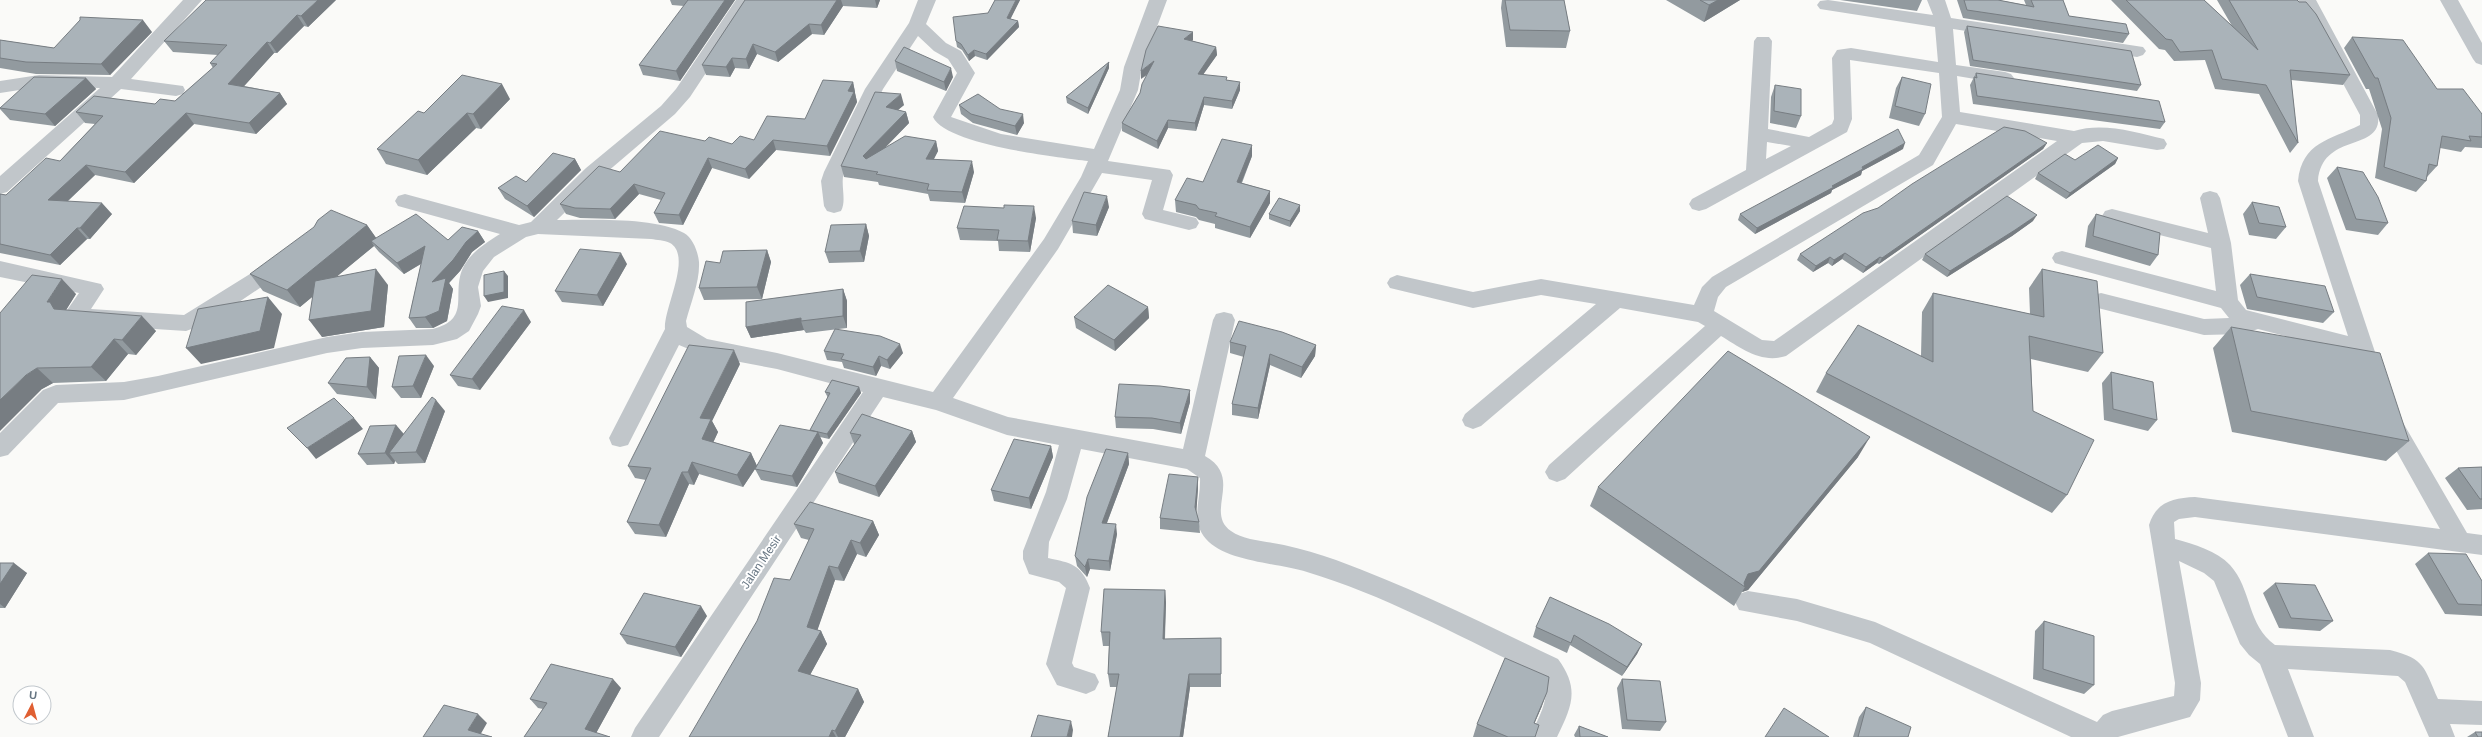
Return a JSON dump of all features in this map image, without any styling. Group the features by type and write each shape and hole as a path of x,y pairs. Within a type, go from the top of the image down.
{"street":[{"path":"0,187 117,83 193,0"},
{"path":"0,448 51,396 56,394 124,391 158,385 327,345 362,340 433,337 449,333 461,325 467,314 470,306 468,287 474,269 487,252 528,230 668,110 683,93 745,0"},
{"path":"834,206 831,181 834,172 874,89 917,25 926,0"},
{"path":"938,402 1051,244 1098,161 1128,90 1133,67 1158,0"},
{"path":"1712,320 1705,299 1710,290 1719,282 1926,160 1951,117 1944,22 1936,0"},
{"path":"2307,0 2369,116 2370,124 2367,130 2327,146 2311,160 2307,169 2308,181 2382,402 2396,433 2471,544"},
{"path":"2449,0 2482,59"},
{"path":"1826,5 2137,51"},
{"path":"917,25 940,47 955,55 966,73 964,80 942,117 944,120 972,134 1163,175 1152,214 1189,223"},
{"path":"1756,173 1763,40"},
{"path":"1699,204 1813,144 1840,128 1842,124 1840,58 1843,54 2023,81"},
{"path":"0,87 39,81 117,83 176,90"},
{"path":"1951,117 2075,138"},
{"path":"1758,134 1813,144"},
{"path":"1397,283 1473,300 1491,298 1524,289 1541,287 1616,299 1712,320 1758,348 1778,350 2075,138 2087,134 2101,135 2157,144"},
{"path":"2210,198 2220,243 2228,302 2239,316 2254,322 2363,348"},
{"path":"405,201 528,230 657,232 677,238 686,248 689,257 688,270 675,321 676,329 681,336 703,347 777,360 878,386 938,402 1007,426 1192,460 1204,467 1212,477 1209,521 1215,533 1224,540 1238,546 1294,558 1343,574 1393,594 1549,667 1558,678 1560,692 1557,706 1543,737"},
{"path":"2112,216 2220,243"},
{"path":"0,269 94,289 76,313 77,316 175,324 200,317 254,283 300,251"},
{"path":"2062,258 2228,302"},
{"path":"1473,420 1616,299"},
{"path":"2101,301 2204,327 2243,326 2254,322"},
{"path":"1192,460 1224,320"},
{"path":"1557,472 1712,320"},
{"path":"620,438 676,329"},
{"name":"Jalan Mesir","path":"644,737 878,386"},
{"path":"1072,439 1055,499 1039,535 1035,560 1038,566 1068,574 1075,580 1078,588 1058,664 1066,677 1086,682"},
{"path":"1748,602 1797,610 1875,634 2100,737 2112,724 2167,713 2181,708 2187,700 2188,683 2161,525 2162,518 2168,512 2195,507 2471,544"},
{"path":"2164,547 2187,553 2214,565 2227,583 2250,638 2259,650 2270,656 2398,663 2414,674 2429,711 2442,737"},
{"path":"2270,656 2301,737"},
{"path":"2429,711 2482,713"}],"building":[{"path":"206,0 318,0 301,16 297,15 270,43 267,42 228,84 280,93 249,123 186,113 125,172 86,165 48,200 102,203 80,228 77,228 50,255 0,244 0,194 6,195 46,158 60,161 103,116 76,112 94,96 155,104 160,99 175,101 217,64 210,63 227,45 164,41"},
{"path":"688,0 725,0 676,71 639,65"},
{"path":"745,0 837,0 821,25 809,24 775,52 753,44 746,59 732,58 726,67 702,65"},
{"path":"995,0 1016,0 1007,18 1018,21 986,54 974,50 968,55 961,44 956,41 953,17 988,13"},
{"path":"1505,0 1564,0 1570,31 1510,30"},
{"path":"1700,0 1718,0 1709,5"},
{"path":"1964,0 1998,0 2034,7 2031,0 2063,0 2069,16 2126,24 2129,34 1967,10"},
{"path":"2126,0 2204,0 2258,50 2229,0 2297,0 2299,2 2306,2 2316,14 2350,75 2290,70 2298,143 2266,85 2222,79 2212,50 2180,52 2172,40 2166,39"},
{"path":"80,17 143,20 101,64 26,62 0,58 0,40 54,48 80,20"},
{"path":"1158,26 1193,32 1184,39 1216,47 1198,74 1227,77 1226,80 1240,82 1232,101 1204,97 1195,123 1168,120 1157,141 1122,123 1140,93 1142,84 1154,61 1141,71 1146,50"},
{"path":"1967,26 2131,51 2141,85 1973,60"},
{"path":"2352,37 2403,40 2437,89 2463,89 2482,114 2482,137 2469,136 2471,141 2442,136 2437,166 2429,164 2426,181 2384,167 2391,118 2378,78 2375,78"},
{"path":"904,47 951,68 944,82 895,61"},
{"path":"1109,62 1088,108 1066,97"},
{"path":"1976,73 2159,101 2165,122 1977,96 1974,77 1977,78"},
{"path":"462,75 502,84 473,114 467,113 418,160 377,149 418,111 424,113"},
{"path":"34,77 86,78 45,114 0,108"},
{"path":"1902,77 1931,84 1925,114 1895,106"},
{"path":"823,80 853,82 848,91 854,92 827,146 773,140 745,169 708,158 679,215 654,213 665,193 634,184 610,209 575,208 560,204 599,166 620,172 660,131 705,141 709,137 732,144 740,136 754,140 767,116 805,119"},
{"path":"1775,85 1801,89 1801,116 1774,111"},
{"path":"875,92 901,94 886,107 906,112 863,156 866,159 905,136 936,141 926,159 972,161 962,192 927,190 929,184 876,174 878,172 841,166"},
{"path":"978,94 1000,109 1023,114 1015,126 971,114 959,105"},
{"path":"2004,127 2025,131 2047,143 1882,258 1880,257 1866,267 1845,253 1834,260 1830,257 1816,266 1800,254 1863,213 1878,208 1912,184"},
{"path":"1898,129 1905,143 1862,167 1863,169 1832,186 1834,187 1757,228 1740,214"},
{"path":"1222,139 1252,145 1237,182 1270,191 1250,227 1215,216 1217,213 1199,209 1196,205 1175,200 1187,178 1203,182"},
{"path":"2098,145 2118,158 2070,193 2038,173 2065,154 2075,160"},
{"path":"553,153 575,159 527,206 498,188 516,176 526,182"},
{"path":"2337,167 2363,172 2378,197 2388,223 2356,219"},
{"path":"1084,192 1107,196 1096,225 1072,221"},
{"path":"2007,196 2037,215 1950,271 1925,254"},
{"path":"1279,198 1300,205 1290,221 1269,214"},
{"path":"2252,202 2279,207 2286,227 2259,223"},
{"path":"1004,205 1034,206 1028,241 997,240 999,230 957,228 964,206 1004,208"},
{"path":"331,210 367,225 287,290 250,274 314,227 318,220"},
{"path":"416,214 448,240 462,227 478,231 466,242 453,260 432,282 446,278 439,311 425,317 409,318 425,246 397,263 371,241"},
{"path":"2096,214 2160,233 2158,255 2093,236"},
{"path":"866,224 860,251 825,252 831,225"},
{"path":"580,249 621,253 597,295 555,291"},
{"path":"767,250 757,287 699,288 706,261 720,263 723,251"},
{"path":"376,269 371,311 309,320 315,281"},
{"path":"2042,269 2097,281 2103,353 2029,336 2033,411 2094,440 2067,495 1826,373 1858,325 1933,362 1933,293 2044,317"},
{"path":"504,271 504,292 484,296 484,275"},
{"path":"2250,274 2325,286 2334,312 2257,297"},
{"path":"32,275 62,279 47,302 50,302 54,309 142,316 122,340 114,339 91,367 37,368 26,375 0,400 0,313"},
{"path":"1108,285 1148,307 1114,340 1074,317"},
{"path":"843,289 843,316 801,321 801,318 746,327 746,302"},
{"path":"268,297 260,331 186,348 198,309"},
{"path":"502,306 524,310 472,379 450,375"},
{"path":"1239,321 1282,332 1316,345 1302,367 1270,354 1258,408 1232,404 1246,346 1230,342"},
{"path":"2231,327 2380,353 2409,441 2251,411"},
{"path":"835,329 880,336 900,344 887,360 879,356 873,367 841,359 844,354 824,351"},
{"path":"689,345 734,350 700,418 711,419 702,439 751,453 737,475 692,462 688,472 682,472 659,525 627,522 651,468 628,466"},
{"path":"1728,351 1870,437 1759,571 1748,574 1744,583 1745,587 1598,487"},
{"path":"426,355 413,386 392,387 399,356"},
{"path":"370,357 367,387 328,383 346,358"},
{"path":"2111,372 2153,382 2157,420 2113,409"},
{"path":"832,380 859,387 827,434 810,430 830,393 825,392"},
{"path":"1119,384 1160,386 1190,390 1180,423 1152,418 1115,417"},
{"path":"432,397 436,400 416,452 389,453"},
{"path":"334,398 354,418 307,448 287,428"},
{"path":"862,414 912,431 875,486 835,472 861,435 850,433"},
{"path":"396,425 385,453 358,454 370,426"},
{"path":"780,425 818,432 792,476 755,469"},
{"path":"1014,439 1051,446 1029,498 991,490"},
{"path":"1106,449 1128,453 1102,523 1116,524 1109,561 1088,559 1085,567 1075,556 1087,497"},
{"path":"2482,467 2482,499 2480,499 2458,468"},
{"path":"1169,474 1198,477 1195,507 1199,522 1160,518"},
{"path":"810,502 873,521 860,543 851,540 838,568 829,566 807,627 821,631 798,671 858,689 835,731 832,730 829,737 689,737 757,621 774,578 790,580 814,529 794,524"},
{"path":"2428,553 2466,554 2482,581 2482,605 2458,604"},
{"path":"0,563 14,563 0,584"},
{"path":"2275,583 2315,585 2333,621 2291,618"},
{"path":"1104,589 1165,590 1163,639 1221,638 1221,674 1189,674 1180,737 1108,737 1119,674 1108,674 1110,632 1101,632"},
{"path":"644,593 701,606 675,647 620,634"},
{"path":"1550,597 1609,624 1642,644 1627,667 1574,635 1571,643 1536,627"},
{"path":"2044,621 2094,636 2094,685 2043,669"},
{"path":"1505,658 1549,677 1547,692 1534,723 1539,725 1535,737 1508,737 1477,724"},
{"path":"551,664 613,679 585,729 610,737 524,737 547,703 530,699"},
{"path":"1622,679 1660,681 1666,722 1627,720"},
{"path":"444,705 478,714 468,730 492,737 423,737"},
{"path":"1866,707 1911,727 1908,737 1858,737"},
{"path":"1784,708 1829,737 1765,737"},
{"path":"1038,715 1071,721 1067,737 1031,737"},
{"path":"1579,726 1608,737 1580,737"},
{"path":"2475,732 2482,732 2482,737 2478,737"}]}
